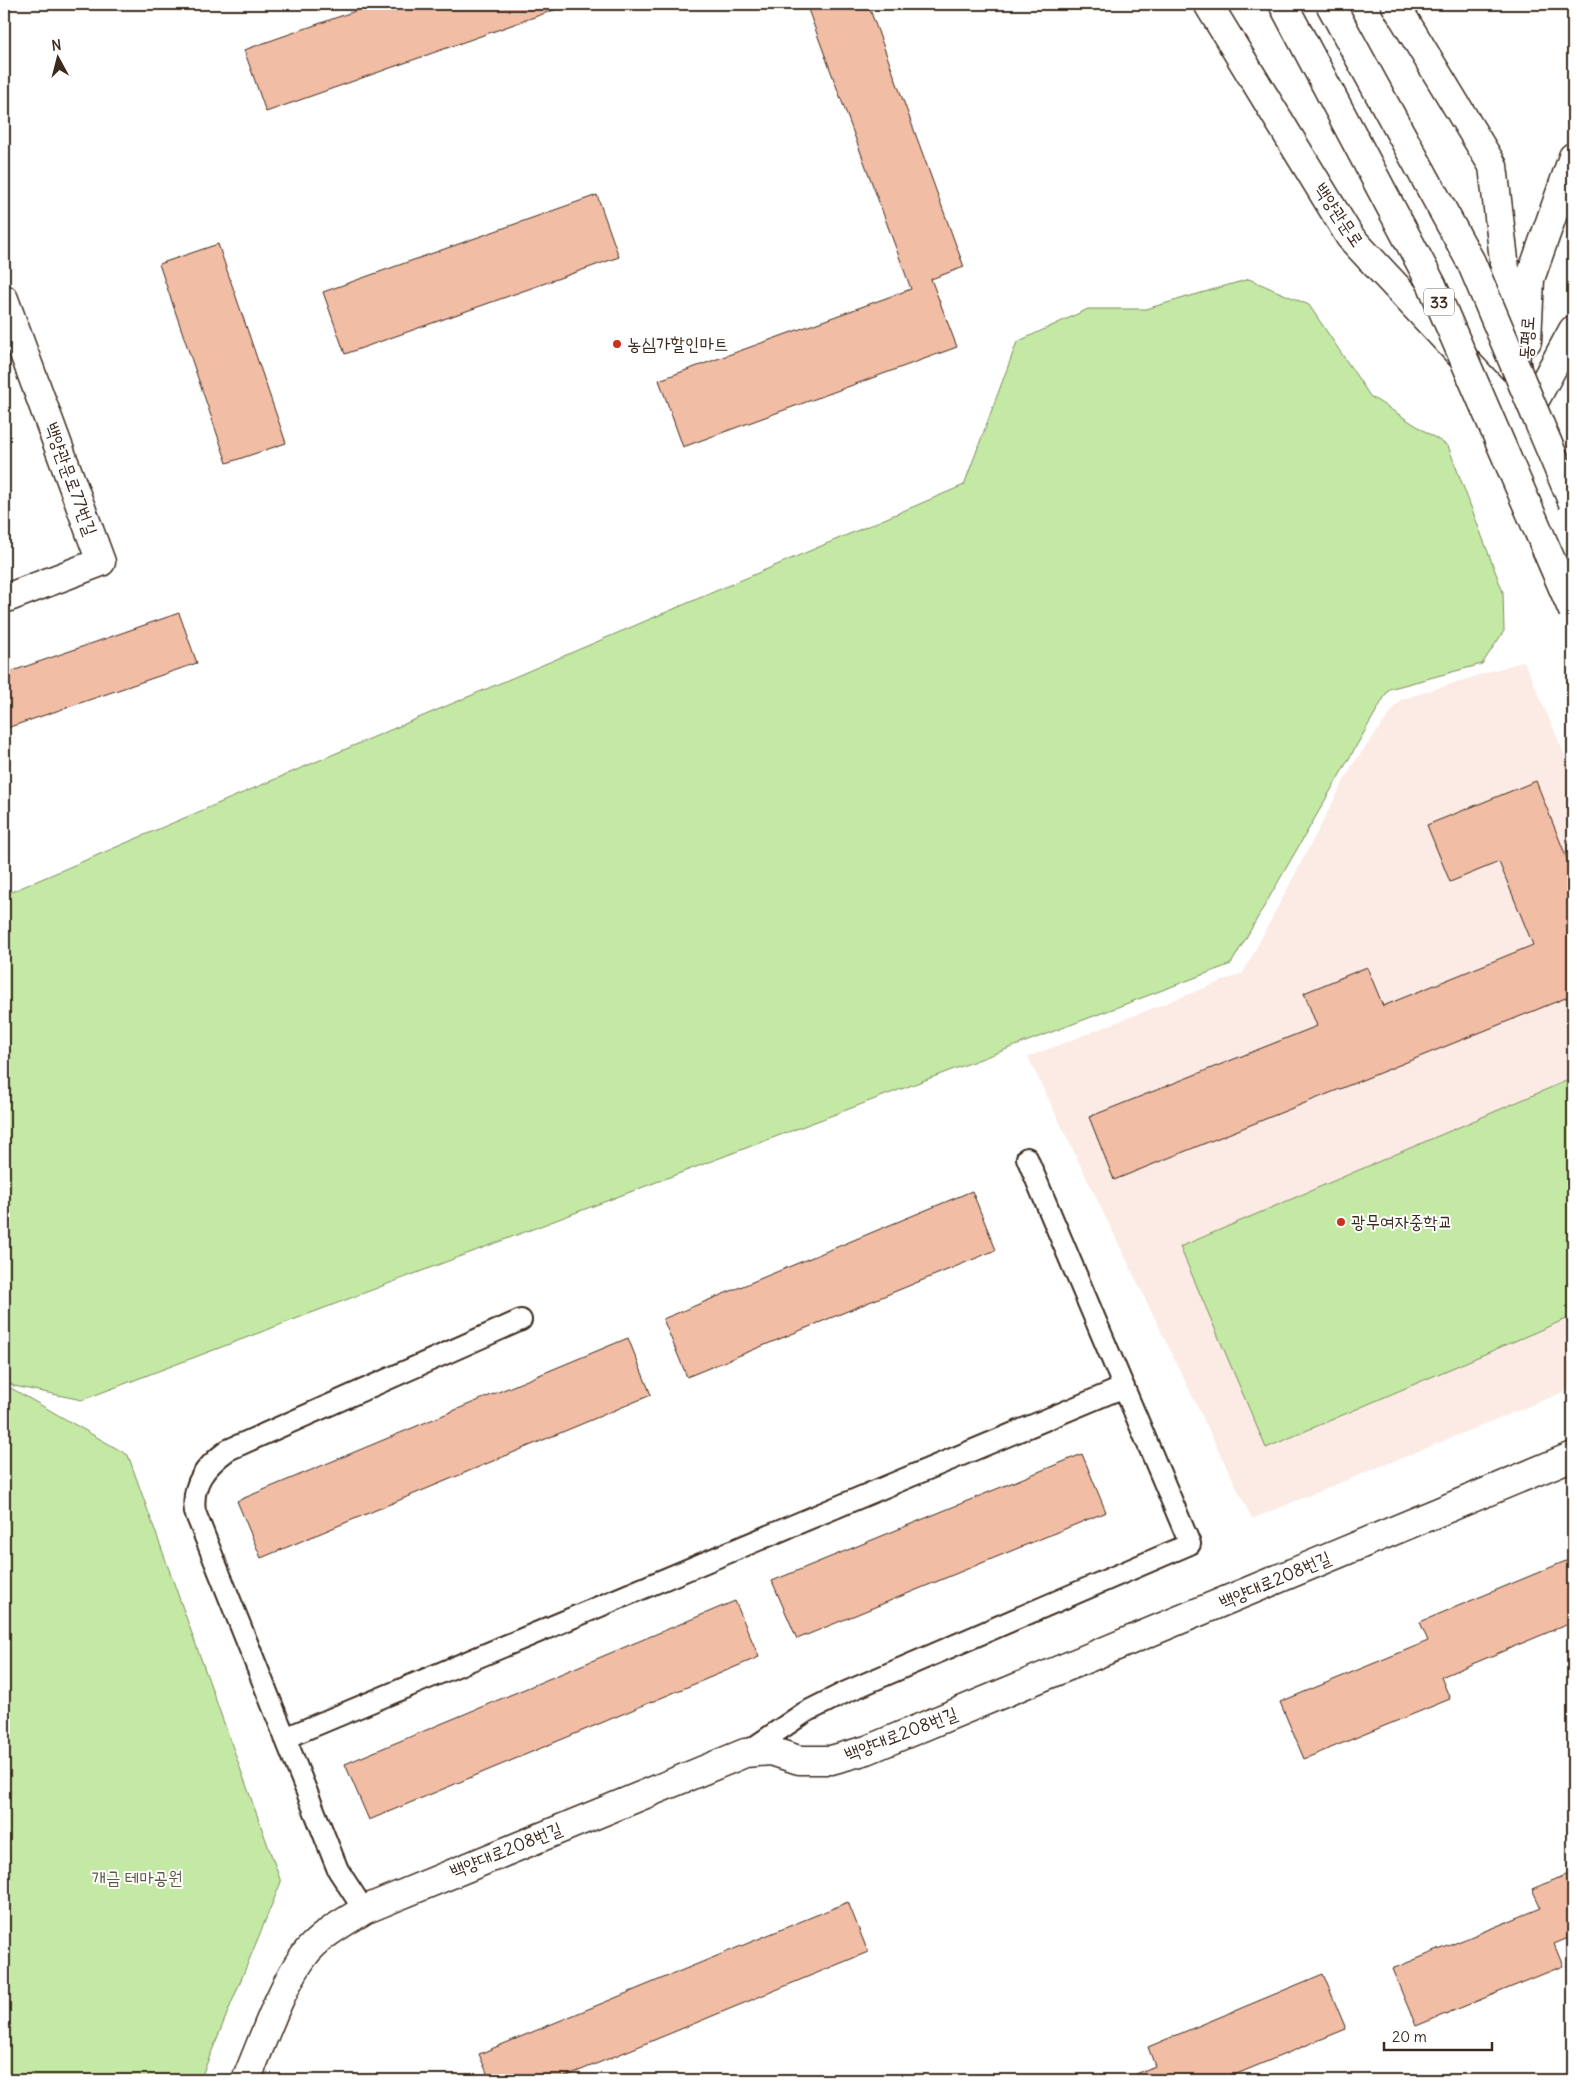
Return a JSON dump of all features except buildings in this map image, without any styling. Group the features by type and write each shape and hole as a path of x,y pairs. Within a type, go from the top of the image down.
{"main road":[{"name":"백양관문로","path":"1208,4 1350,237 1523,422"},
{"name":"33","path":"1283,4 1432,285 1573,611"},
{"path":"1330,4 1471,262 1573,503"},
{"name":"백양관문로","path":"1395,4 1493,166 1523,422 1573,543"},
{"name":"동평로","path":"1523,422 1530,279 1573,157"},
{"name":"백양관문로77번길","path":"4,299 101,562 4,599"},
{"name":"동평로","path":"1523,422 1573,330"},
{"name":"백양대로208번길","path":"246,2080 285,1989 303,1956 327,1932 364,1910 745,1753 771,1751 799,1760 831,1760 867,1750 1573,1456"}],"lane":[{"path":"745,1753 804,1713 846,1692 1190,1544 1027,1158"},
{"path":"364,1910 338,1870 195,1512 193,1500 199,1480 210,1462 228,1450 521,1320"},
{"path":"285,1738 1124,1387"}],"shaded area":[{"name":"광무여자중학교","path":"1524,661 1573,774 1573,1388 1252,1519 1028,1057 1243,973 1353,764 1400,700"}],"green space":[{"path":"1249,279 1309,305 1370,396 1448,446 1503,592 1504,631 1482,664 1389,689 1231,964 82,1400 14,1386 4,1380 4,895 964,485 1017,342 1088,309 1146,309"},
{"path":"1573,1078 1573,1316 1266,1448 1180,1247"},
{"name":"개금 테마공원","path":"4,1384 128,1455 281,1882 200,2080 4,2080"}],"place":[{"name":"농심가할인마트","path":"617,344"},
{"name":"광무여자중학교","path":"1341,1222"}]}
